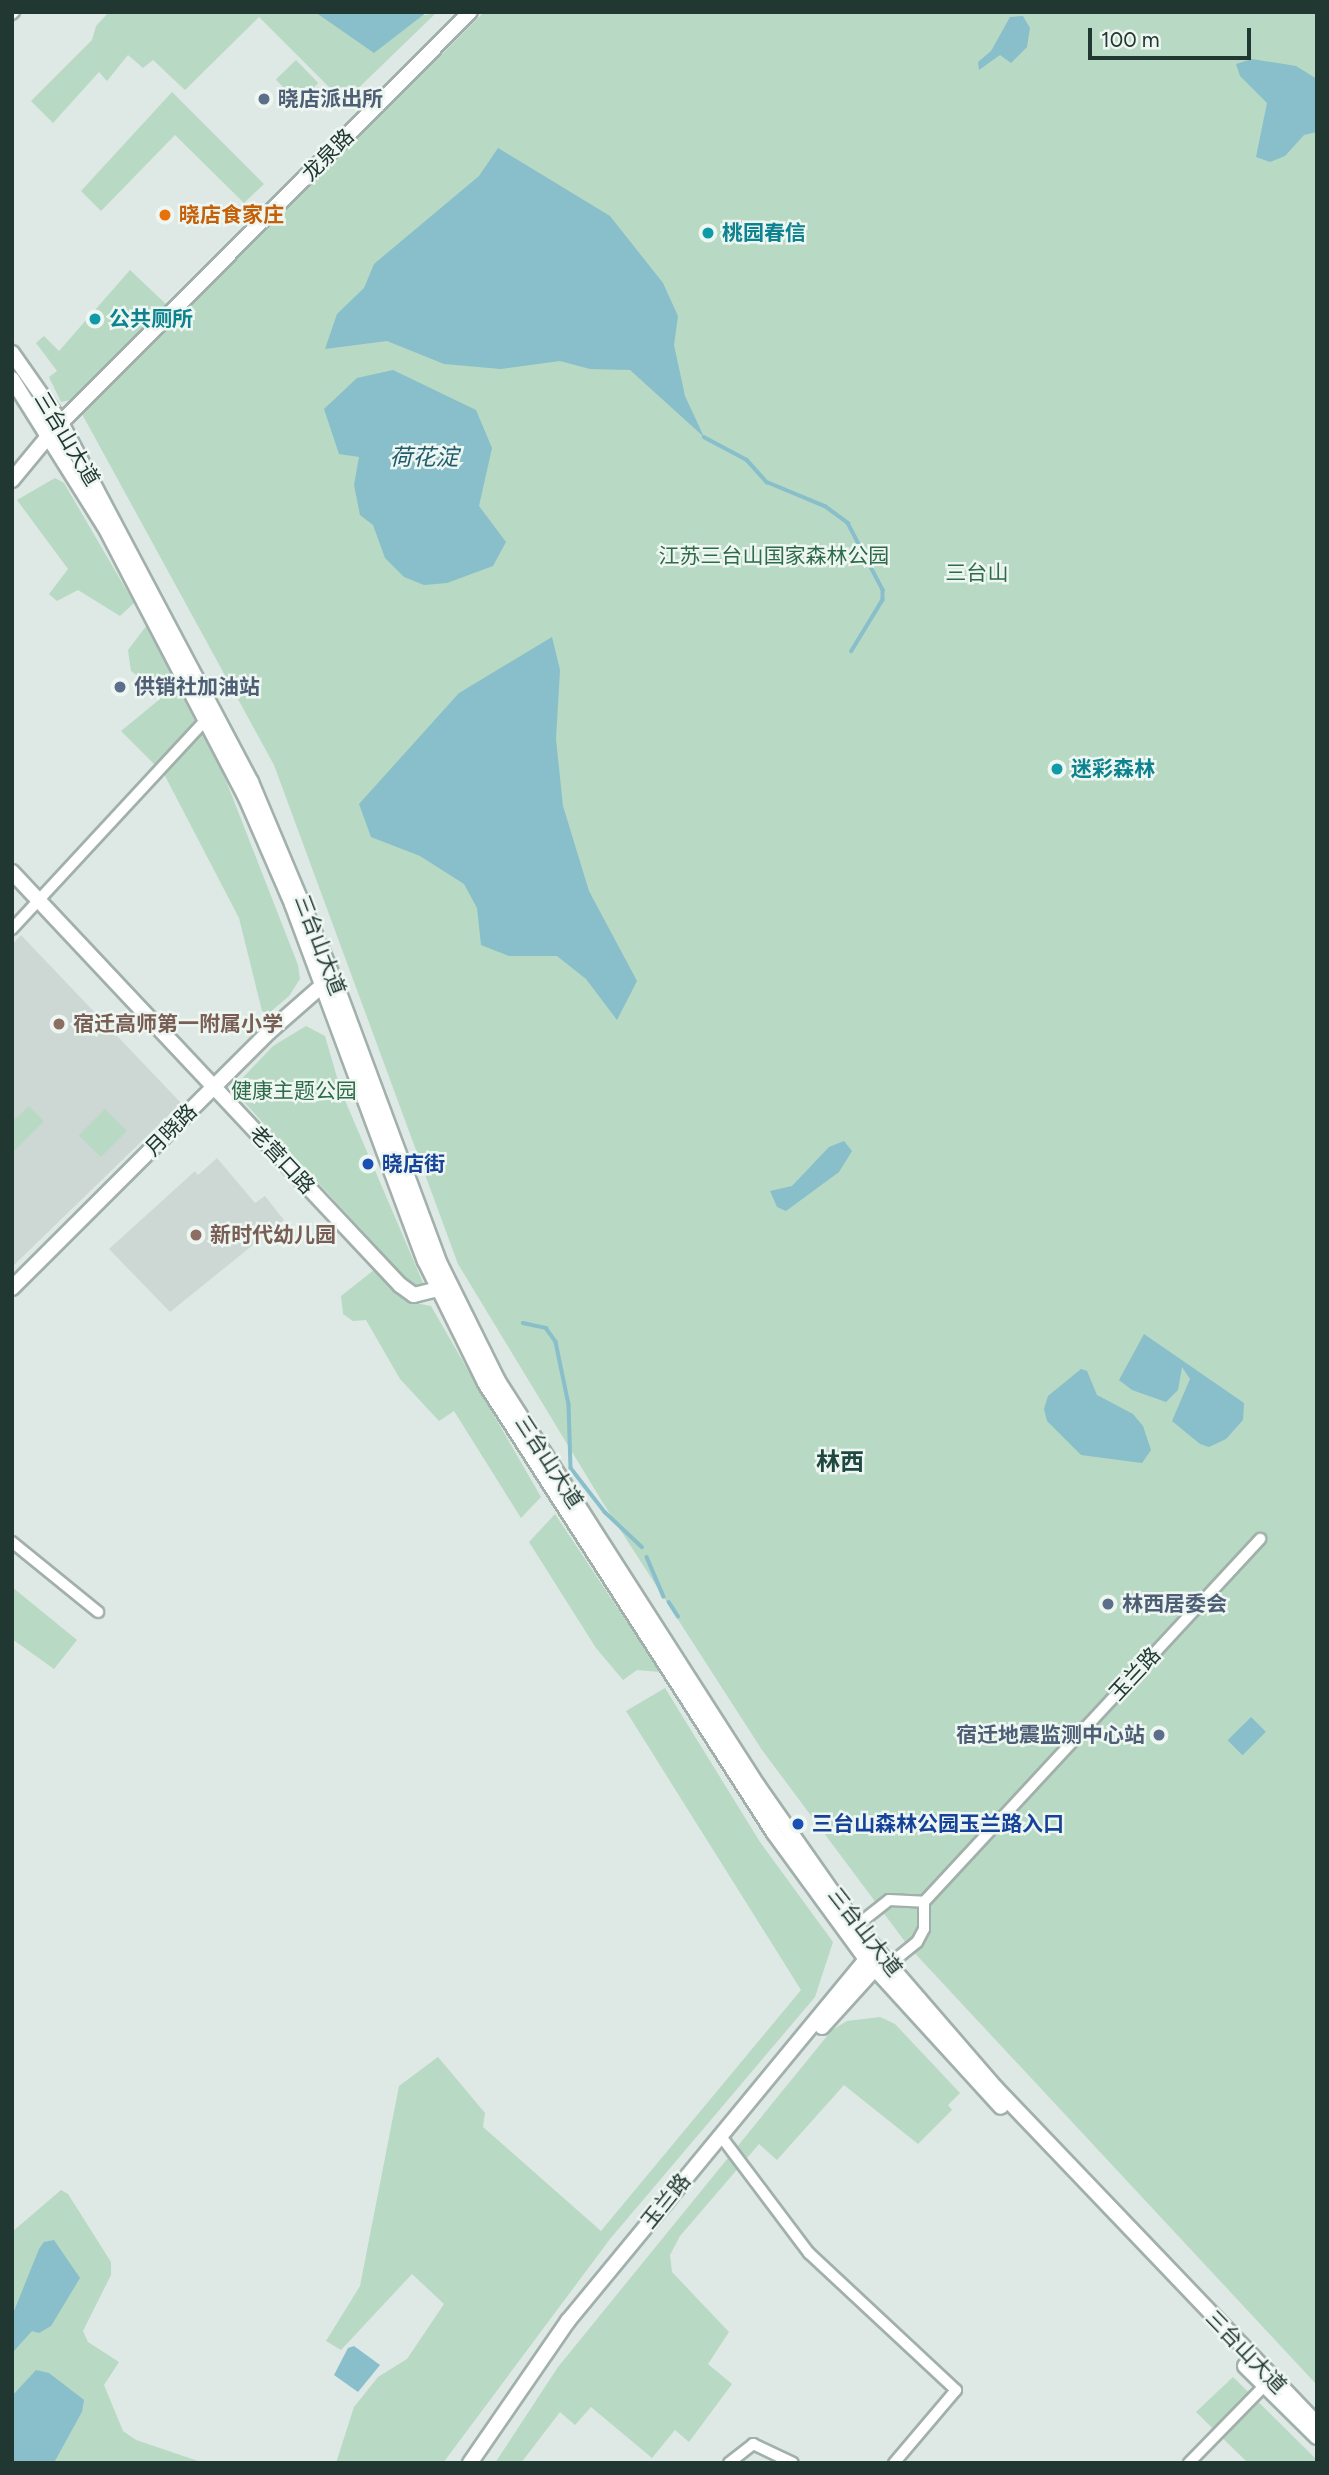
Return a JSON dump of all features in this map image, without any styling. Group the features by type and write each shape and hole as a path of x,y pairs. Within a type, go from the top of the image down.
{"main road":[{"name":"龙泉路","path":"12,480 61,422 470,12"},
{"name":"三台山大道","path":"12,353 61,422 215,706 289,865 328,981 445,1289 485,1383 548,1485 744,1788 877,1960 1317,2437"},
{"name":"三台山大道","path":"12,379 50,434 207,721 328,981"},
{"name":"老营口路","path":"12,872 400,1285 414,1295 445,1289"},
{"name":"月晓路","path":"12,1287 214,1088 328,981"},
{"name":"三台山大道","path":"445,1289 498,1381 758,1786 877,1960"},
{"name":"玉兰路","path":"470,2463 546,2349 722,2137 877,1960"},
{"name":"玉兰路","path":"480,2463 566,2336 722,2137"},
{"name":"三台山大道","path":"1267,2383 1317,2424"}],"street":[{"path":"12,929 207,721 215,706"},
{"name":"玉兰路","path":"877,1960 917,1942 925,1929 924,1902 1260,1539"},
{"path":"12,1542 98,1612"},
{"path":"856,1926 889,1900 924,1902"},
{"path":"722,2137 809,2253 956,2389 897,2462"},
{"path":"1189,2463 1267,2383"},
{"path":"729,2463 752,2444 793,2463"}],"shaded area":[{"name":"宿迁高师第一附属小学","path":"21,935 181,1103 12,1267 12,945"},
{"name":"新时代幼儿园","path":"217,1158 255,1203 265,1196 284,1220 170,1312 109,1249 195,1171 198,1175"}],"green space":[{"path":"109,12 426,15 437,12 344,102 259,17 185,90 153,60 143,68 128,55 107,81 99,72 53,123 31,101 92,40 96,26"},
{"name":"江苏三台山国家森林公园","path":"484,12 1317,12 1317,2385 909,1947 762,1750 603,1503 458,1264 274,765 82,414"},
{"path":"296,60 318,83 298,102 276,79"},
{"path":"172,92 264,184 244,203 175,135 101,211 81,191"},
{"path":"130,270 169,307 80,398 61,402 49,377 57,371 36,343 44,336 59,351"},
{"path":"55,478 64,483 134,603 120,616 78,590 57,601 49,594 68,569 17,500"},
{"path":"147,625 173,677 143,680 131,671 128,650"},
{"path":"171,690 186,696 225,778 298,965 300,979 289,996 268,1014 262,1011 239,918 164,774 121,731"},
{"name":"健康主题公园","path":"306,1026 325,1036 341,1091 424,1285 416,1289 232,1089 273,1046"},
{"path":"29,1106 44,1121 12,1153 12,1122"},
{"path":"105,1109 127,1131 101,1157 79,1135"},
{"path":"374,1270 405,1301 431,1306 541,1497 521,1518 454,1411 439,1421 400,1379 366,1320 353,1321 343,1314 341,1296"},
{"path":"555,1514 660,1672 637,1670 623,1680 596,1648 529,1542"},
{"path":"12,1587 77,1640 54,1669 12,1639"},
{"path":"665,1688 760,1842 833,1942 815,1997 610,2239 443,2463 336,2463 354,2407 378,2377 407,2359 444,2304 412,2274 341,2350 326,2341 360,2286 399,2086 438,2057 485,2113 483,2127 601,2231 801,1990 626,1711"},
{"path":"880,2017 895,2024 960,2093 948,2105 952,2110 918,2144 844,2085 777,2160 759,2144 680,2236 670,2255 672,2272 729,2332 708,2364 732,2384 689,2442 675,2430 652,2458 591,2407 575,2425 560,2412 521,2463 495,2463 558,2367 832,2030 847,2021"},
{"path":"61,2190 68,2194 111,2262 111,2275 83,2331 88,2342 119,2362 104,2385 123,2431 136,2440 204,2463 54,2463 82,2412 49,2373 12,2396 12,2232"},
{"path":"1233,2377 1317,2463 1248,2463 1196,2412"}],"water":[{"path":"315,12 427,12 374,53"},
{"path":"1023,16 1030,28 1027,47 1011,63 1000,55 979,70 978,62 991,51 1010,17"},
{"path":"1252,59 1296,66 1317,79 1317,132 1304,135 1285,156 1270,162 1256,157 1267,103 1240,76 1236,64"},
{"path":"498,148 610,216 663,283 678,316 674,345 685,396 704,437 630,370 590,369 560,361 501,369 444,364 387,341 325,349 337,314 364,288 374,264 479,176"},
{"name":"荷花淀","path":"393,370 476,410 492,448 479,506 506,542 493,566 447,583 424,585 404,577 385,558 373,525 360,515 354,485 359,457 339,454 324,409 357,378"},
{"path":"552,637 560,670 556,739 563,806 589,891 637,981 617,1020 586,979 557,956 509,956 481,945 477,908 464,884 420,856 371,837 359,804 459,693"},
{"path":"844,1141 852,1151 839,1172 786,1211 777,1207 770,1191 792,1186 829,1147"},
{"path":"1144,1334 1244,1403 1243,1420 1226,1439 1209,1447 1200,1444 1172,1421 1190,1379 1182,1367 1178,1390 1166,1402 1132,1390 1119,1380"},
{"path":"1081,1369 1087,1371 1097,1395 1133,1414 1143,1426 1151,1450 1142,1463 1081,1455 1047,1421 1044,1409 1048,1396"},
{"path":"1251,1717 1266,1732 1243,1755 1228,1740"},
{"path":"54,2240 80,2278 51,2326 39,2333 32,2331 12,2353 12,2316 39,2249 44,2242"},
{"path":"354,2346 380,2365 358,2392 334,2375 348,2348"},
{"path":"36,2370 49,2373 84,2400 82,2412 54,2463 12,2463 12,2396"}],"waterway":[{"path":"704,437 747,460 767,482 825,506 848,523 883,590 883,600 852,651"},
{"path":"523,1323 546,1328 556,1342 569,1405 571,1468 605,1512 642,1547"},
{"path":"647,1557 664,1597"},
{"path":"669,1602 678,1616"}],"place":[{"name":"晓店派出所","path":"264,99"},
{"name":"晓店食家庄","path":"165,215"},
{"name":"桃园春信","path":"708,233"},
{"name":"公共厕所","path":"95,319"},
{"name":"供销社加油站","path":"120,687"},
{"name":"迷彩森林","path":"1057,769"},
{"name":"宿迁高师第一附属小学","path":"59,1024"},
{"name":"晓店街","path":"368,1164"},
{"name":"新时代幼儿园","path":"196,1235"},
{"name":"林西居委会","path":"1108,1604"},
{"name":"宿迁地震监测中心站","path":"1159,1735"},
{"name":"三台山森林公园玉兰路入口","path":"798,1824"}],"district":[{"name":"林西","path":"840,1462"}],"park label":[{"name":"三台山","path":"977,573"}]}
